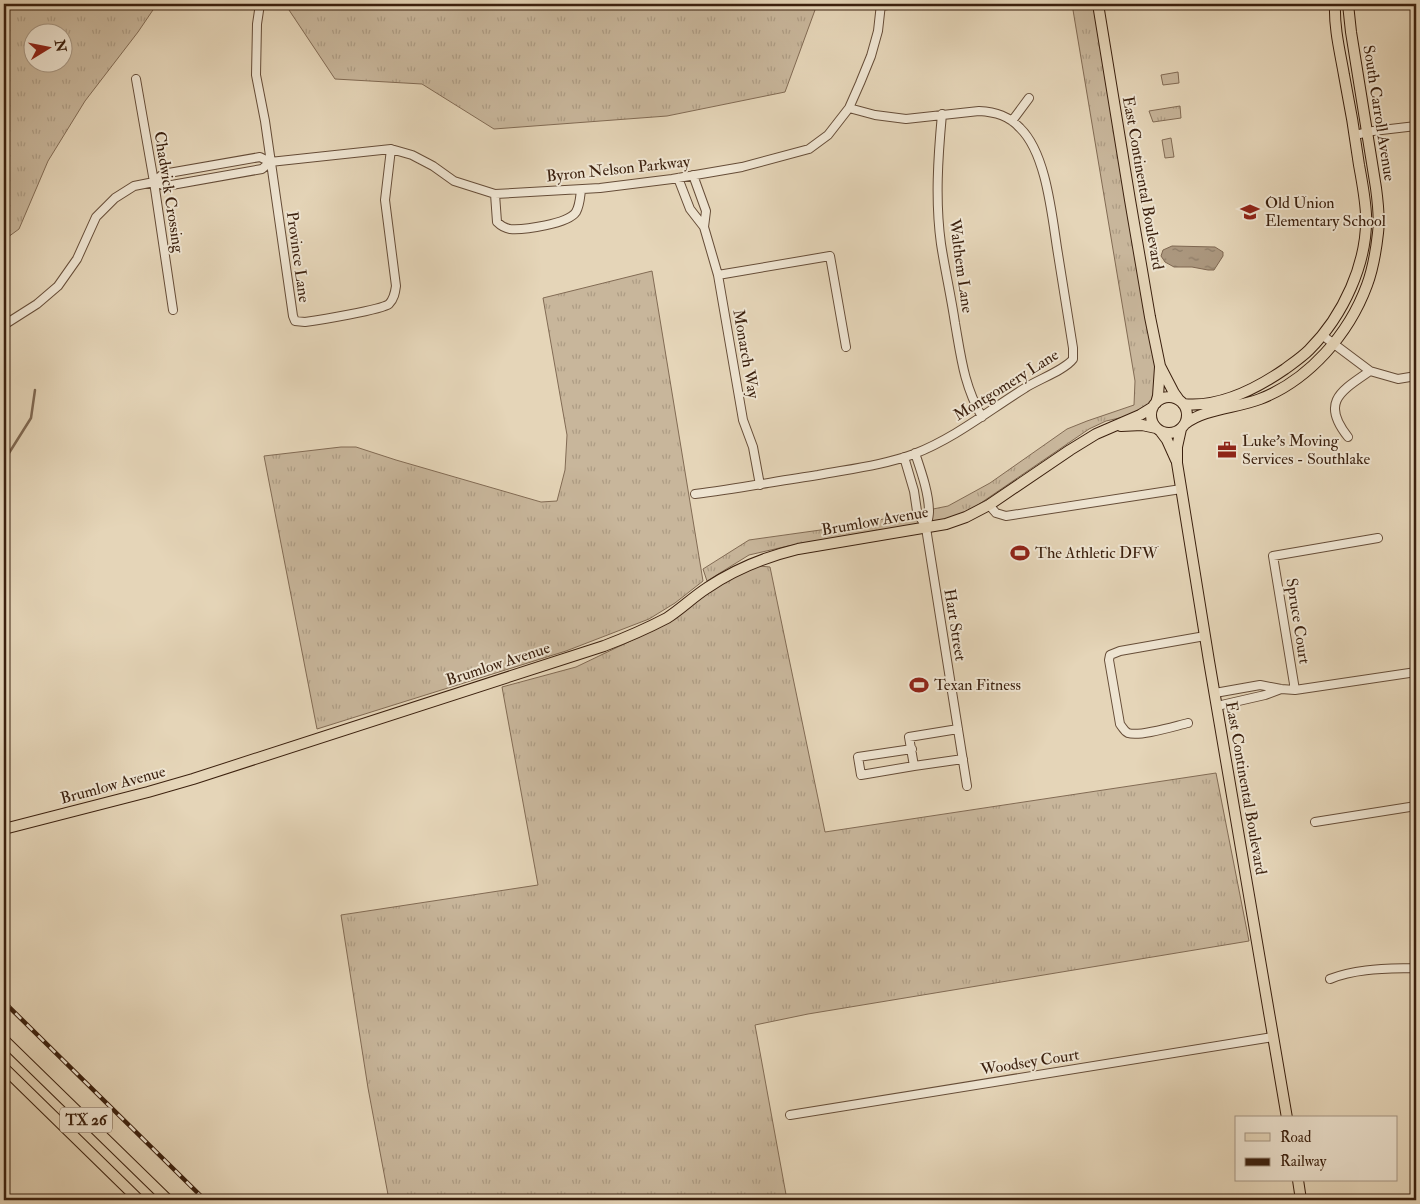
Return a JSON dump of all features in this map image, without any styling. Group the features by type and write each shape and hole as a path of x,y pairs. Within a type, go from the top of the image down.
{"main road":[{"name":"East Continental Boulevard","path":"1098,4 1131,208 1160,366 1158,396 1155,405"},
{"name":"South Carroll Avenue","path":"1181,402 1199,405 1238,395 1282,370 1307,352 1322,335 1341,308 1354,281 1365,230 1366,214 1355,135 1337,34 1334,4"},
{"name":"South Carroll Avenue","path":"1183,427 1198,415 1260,400 1276,392 1304,373 1333,344 1353,314 1366,286 1372,268 1379,232 1379,214 1348,4"},
{"name":"East Continental Boulevard","path":"1160,366 1174,393 1181,402"},
{"path":"1167,397 1181,402 1187,414 1183,427 1172,434 1158,430 1151,418 1155,405 1161,399 1167,397"},
{"name":"Brumlow Avenue","path":"4,829 193,779 604,646 650,627 669,616 709,586 774,555 798,549 926,528 966,517 989,506 1096,434 1146,412 1155,405"},
{"name":"Brumlow Avenue","path":"1115,426 1142,425 1158,430"},
{"name":"East Continental Boulevard","path":"1183,427 1177,447 1177,463 1287,1116"},
{"name":"East Continental Boulevard","path":"1158,430 1167,440 1177,463"},
{"name":"TX 26","path":"4,1040 168,1200"},
{"name":"TX 26","path":"4,1068 139,1200"},
{"path":"1298,1182 1301,1200"}],"street":[{"name":"Province Lane","path":"260,4 257,24 256,75 265,121 295,321 305,322 376,308 388,305 394,298 396,286 385,200 390,149"},
{"path":"881,5 894,4"},
{"name":"Byron Nelson Parkway","path":"154,182 163,174 260,157 270,162 390,149 412,154 454,181 495,194 581,190 640,184 742,167 809,149 828,135 848,108 871,56 878,31 881,5"},
{"name":"Chadwick Crossing","path":"136,79 174,310"},
{"path":"1012,121 1028,98"},
{"name":"Montgomery Lane","path":"695,494 862,467 904,457 947,439 1025,388 1065,366 1073,359 1051,211 1042,168 1033,145 1021,128 997,113 979,111 906,119 876,115 848,108"},
{"name":"Walthem Lane","path":"942,114 938,164 941,242 965,380 982,417"},
{"path":"1355,135 1416,126"},
{"name":"Byron Nelson Parkway","path":"4,326 37,304 58,286 77,259 96,217 115,198 134,186 154,182 166,186 262,169 270,162"},
{"path":"212,166 214,177"},
{"name":"Monarch Way","path":"693,175 706,211 704,227"},
{"name":"Monarch Way","path":"678,178 690,210 704,227 718,275 743,420 753,447 760,485"},
{"path":"495,194 496,222 502,227 510,229 532,228 569,219 576,213 580,202 581,190"},
{"path":"718,275 830,256 846,347"},
{"path":"1322,335 1370,371 1398,379 1416,376"},
{"path":"1348,437 1340,428 1336,418 1335,406 1339,396 1348,387 1370,371"},
{"path":"915,453 928,504 929,511 926,528"},
{"path":"904,457 914,492 917,511 926,528"},
{"path":"989,506 996,512 1006,516 1182,489"},
{"name":"Hart Street","path":"926,528 967,786"},
{"name":"Spruce Court","path":"1295,690 1273,556 1378,538"},
{"path":"1188,723 1136,734 1126,732 1120,724 1109,660 1110,655 1120,651 1205,636"},
{"path":"1214,692 1260,685 1295,690 1416,672"},
{"path":"1217,706 1266,695 1281,689"},
{"path":"914,766 909,737 958,729"},
{"path":"912,748 858,757 861,775 963,759"},
{"path":"1315,822 1416,806"},
{"path":"1330,979 1358,971 1416,968"},
{"name":"Woodsey Court","path":"790,1115 1273,1037"}],"green space":[{"path":"4,4 157,4 85,101 48,161 19,229 4,240"},
{"path":"285,4 815,4 815,10 785,92 667,116 494,129 422,84 335,79"},
{"path":"1072,4 1093,4 1157,378 1155,394 1151,405 1137,414 1106,421 1089,429 972,509 947,520 788,546 749,555 707,581 703,569 749,540 849,526 948,506 990,483 1067,429 1134,405 1135,381"},
{"path":"1178,72 1179,83 1163,85 1161,75"},
{"path":"1180,106 1181,118 1153,122 1149,111"},
{"path":"1171,138 1174,157 1165,158 1162,140"},
{"path":"652,271 703,581 675,603 649,619 566,651 317,729 264,456 356,447 541,502 557,501 565,470 567,435 543,298"},
{"path":"759,566 770,567 825,832 1216,773 1249,941 808,1014 755,1025 787,1200 389,1200 368,1088 341,915 538,885 502,687 576,667 668,623 726,580"}],"water":[{"path":"1172,246 1215,247 1223,252 1223,256 1214,270 1174,267 1165,262 1161,256 1163,250"}],"waterway":[{"path":"4,461 31,418 35,390"}],"railway":[{"path":"4,1002 205,1200"}],"place":[{"name":"Old Union Elementary School","path":"1250,212"},
{"name":"Luke’s Moving Services - Southlake","path":"1227,450"},
{"name":"The Athletic DFW","path":"1020,553"},
{"name":"Texan Fitness","path":"919,685"}]}
